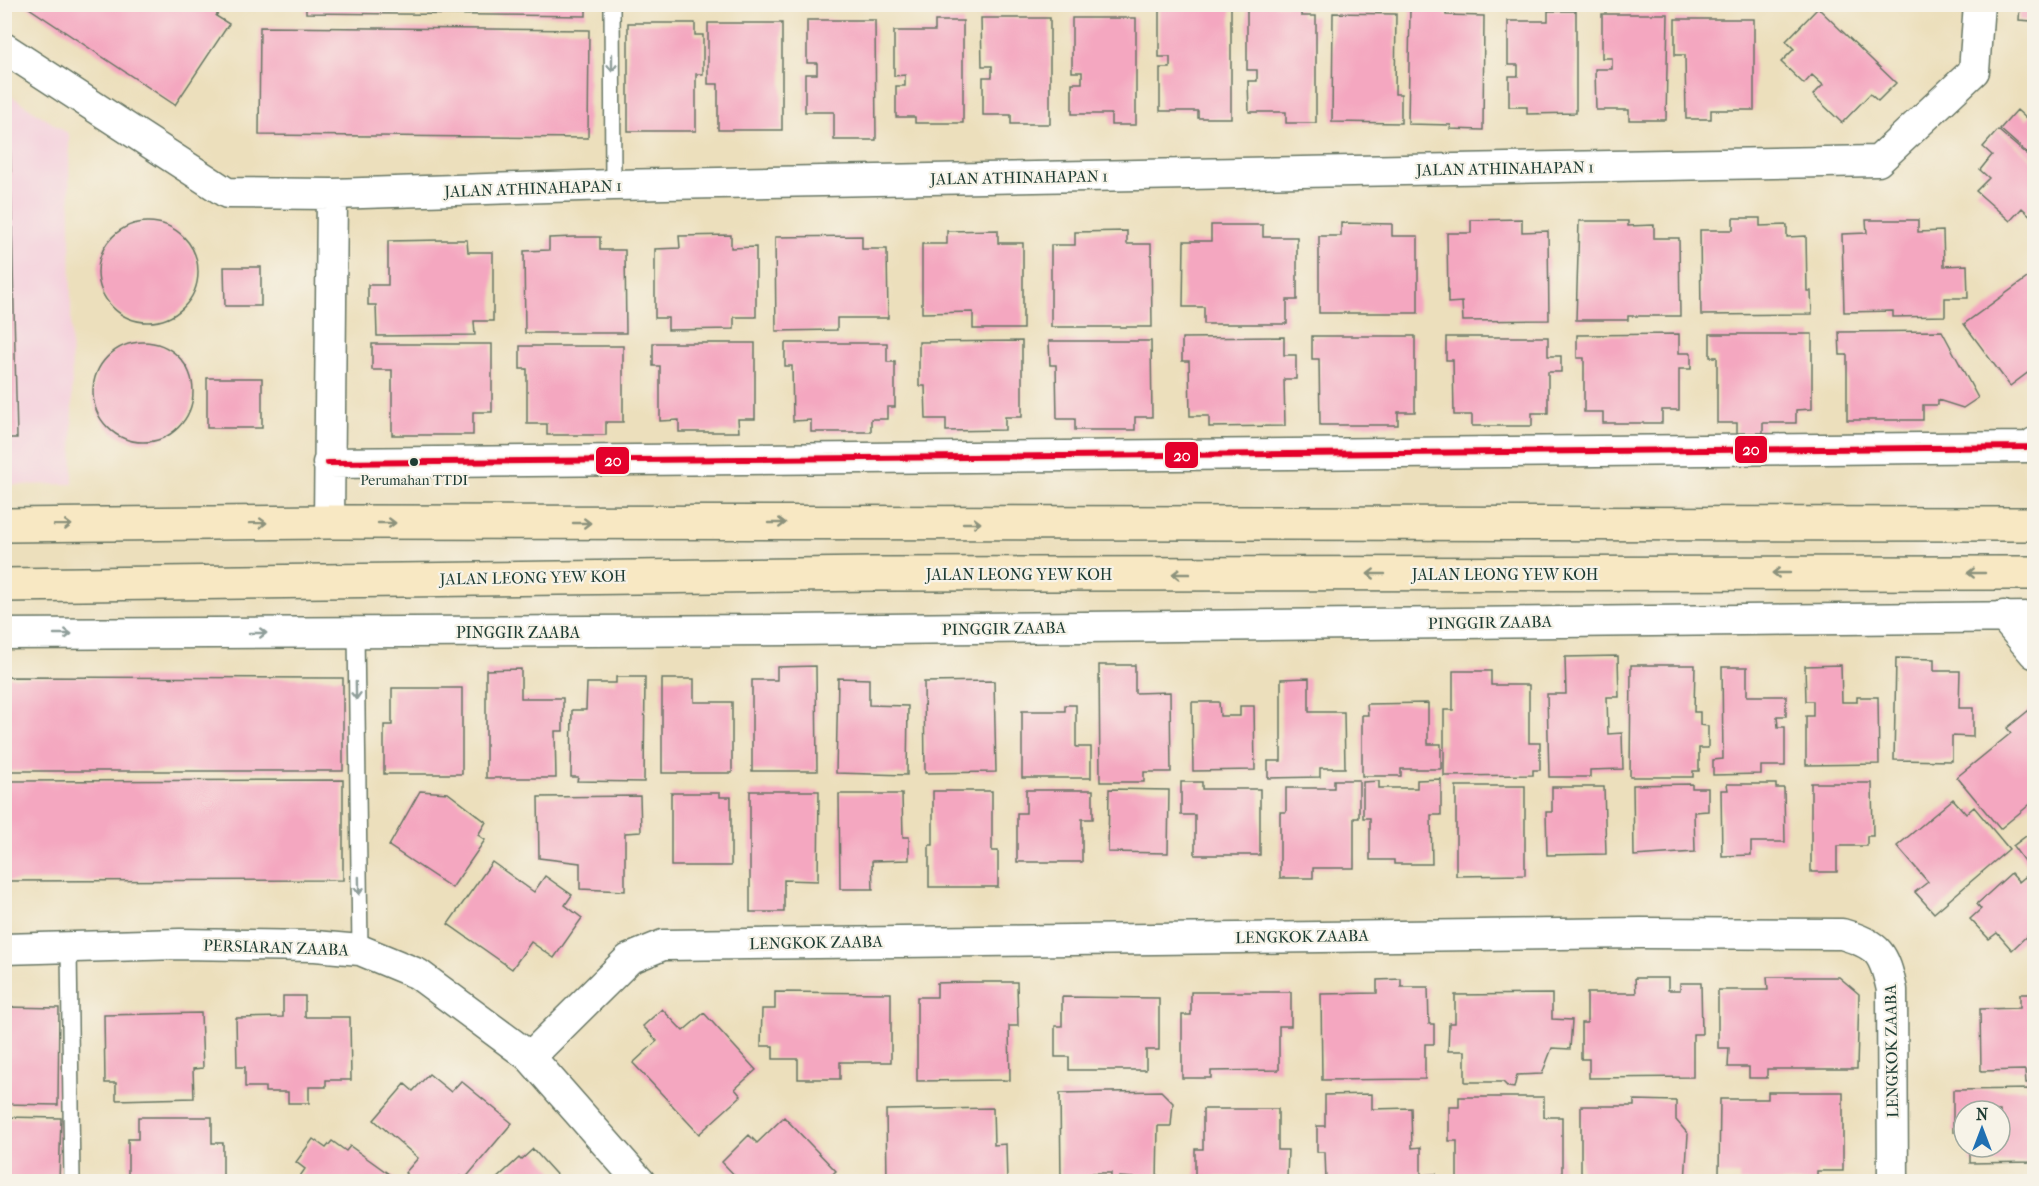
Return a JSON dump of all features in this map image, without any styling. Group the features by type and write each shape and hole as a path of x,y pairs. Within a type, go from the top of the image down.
{"street":[{"name":"JALAN ATHINAHAPAN 1","path":"4,48 227,193 332,194 613,185 1878,161 1974,71 1979,4"},
{"path":"329,522 332,194"},
{"path":"328,463 2029,447 2034,443"},
{"path":"4,525 329,522 2034,524"},
{"name":"JALAN LEONG YEW KOH","path":"4,585 874,574 2034,573"},
{"path":"2003,616 2034,653"},
{"name":"PINGGIR ZAABA","path":"4,634 826,630 2034,616"},
{"name":"LENGKOK ZAABA","path":"530,1057 629,959 663,945 1642,933 1842,934 1866,940 1885,960 1892,990 1893,1182"},
{"name":"PERSIARAN ZAABA","path":"4,948 180,944 315,946 360,950 418,974 530,1057 640,1182"}],"lane":[{"path":"612,4 613,185"},
{"path":"356,632 360,950"},
{"path":"69,948 72,1182"}],"shaded area":[{"path":"4,91 69,134 73,484 5,485"}],"building":[{"path":"23,4 224,4 216,16 229,24 175,105"},
{"path":"1159,4 1231,4 1231,118 1198,118 1198,111 1160,111 1160,68 1170,68 1170,57 1159,57"},
{"path":"2020,4 2034,4 2034,53 2030,53 2032,21 2019,20"},
{"path":"306,5 586,5 586,16 306,13"},
{"path":"1247,5 1301,5 1301,16 1316,16 1316,123 1286,123 1286,112 1249,112 1248,81 1257,81 1257,70 1247,70"},
{"path":"1410,8 1446,9 1446,15 1484,16 1483,130 1450,129 1451,125 1408,124"},
{"path":"1818,8 1896,83 1878,101 1870,94 1842,123 1813,95 1823,85 1812,75 1804,84 1781,62 1794,49 1786,41"},
{"path":"1548,11 1576,11 1576,113 1527,114 1527,107 1509,107 1509,76 1518,76 1518,65 1508,65 1508,21 1548,21"},
{"path":"1333,13 1396,14 1395,94 1401,94 1401,123 1332,122"},
{"path":"1602,14 1668,14 1666,120 1629,120 1629,110 1596,110 1595,69 1612,69 1612,58 1602,58"},
{"path":"981,18 1050,18 1050,124 1011,124 1011,115 983,115 983,77 992,77 992,66 982,66"},
{"path":"1072,18 1136,18 1136,125 1111,125 1111,114 1072,114 1072,83 1082,83 1082,72 1072,72"},
{"path":"1675,19 1754,19 1754,110 1711,110 1711,119 1686,119 1685,55 1675,55"},
{"path":"807,20 875,20 876,140 834,140 834,112 805,112 805,74 817,74 817,63 807,63"},
{"path":"935,21 963,21 963,123 915,123 915,117 896,117 896,86 905,86 905,75 894,76 894,31 935,31"},
{"path":"628,23 695,23 695,35 703,35 703,74 696,74 696,131 628,131"},
{"path":"708,23 782,23 782,130 718,130 718,84 708,84"},
{"path":"260,27 589,30 588,138 259,135"},
{"path":"2017,110 2027,119 2034,110 2034,159 2000,129"},
{"path":"1998,130 2034,161 2034,219 2022,208 2010,221 1976,191 1989,178 1980,170 1992,155 1983,147"},
{"path":"4,137 10,137 17,438 4,438"},
{"path":"1733,218 1760,218 1760,226 1787,225 1787,237 1806,236 1807,291 1811,291 1812,314 1701,315 1700,230 1733,230"},
{"path":"1522,219 1522,232 1548,231 1549,320 1463,321 1462,302 1448,303 1447,233 1471,233 1471,220"},
{"path":"1866,220 1918,220 1918,232 1943,231 1944,266 1967,265 1968,298 1945,298 1945,316 1893,317 1893,311 1844,312 1842,234 1867,233"},
{"path":"1579,221 1628,221 1628,226 1654,225 1654,238 1679,238 1680,316 1628,316 1628,320 1576,320"},
{"path":"148,222 167,226 183,237 194,253 198,272 194,291 183,307 167,318 148,322 129,318 113,307 102,291 98,272 102,253 113,237 129,226"},
{"path":"1341,223 1392,224 1392,236 1418,236 1418,313 1319,313 1319,236 1341,236"},
{"path":"1211,225 1263,225 1263,237 1297,237 1297,300 1287,300 1287,324 1204,324 1204,307 1183,307 1184,241 1211,241"},
{"path":"998,230 998,243 1023,243 1023,329 973,329 973,312 922,313 922,244 947,244 947,231"},
{"path":"1127,231 1127,244 1151,244 1152,327 1051,327 1051,245 1075,245 1075,232"},
{"path":"731,235 731,248 756,247 756,317 734,317 734,329 668,330 668,318 655,318 655,249 680,248 679,236"},
{"path":"862,236 862,249 887,249 888,318 837,318 837,330 776,331 775,237"},
{"path":"600,237 600,250 625,250 626,333 525,333 524,251 549,250 549,238"},
{"path":"467,240 468,252 493,252 493,321 474,321 475,335 377,336 376,305 368,305 368,285 388,285 388,241"},
{"path":"224,267 261,267 261,306 225,306"},
{"path":"2034,273 2034,368 2010,386 1964,324"},
{"path":"1942,331 1978,398 1963,408 1938,400 1938,405 1923,405 1923,420 1847,420 1847,355 1840,355 1839,332"},
{"path":"1679,334 1679,353 1691,353 1691,369 1679,369 1679,410 1662,410 1662,423 1603,423 1603,412 1584,412 1584,358 1577,358 1577,335"},
{"path":"1710,334 1812,334 1812,409 1796,410 1796,423 1763,423 1763,433 1737,433 1737,423 1717,423 1717,357 1710,357"},
{"path":"1312,336 1415,336 1415,412 1398,412 1398,425 1320,425 1319,359 1312,359"},
{"path":"1284,337 1284,355 1296,355 1296,379 1284,379 1285,426 1209,427 1209,416 1190,416 1189,361 1182,361 1182,338"},
{"path":"1446,337 1548,337 1548,356 1561,356 1561,372 1548,372 1548,413 1532,413 1532,426 1472,426 1472,415 1454,415 1453,360 1446,360"},
{"path":"1022,341 1022,417 1005,417 1005,430 946,431 946,419 926,419 925,386 919,386 919,342"},
{"path":"1049,341 1151,341 1152,417 1135,417 1135,430 1075,430 1075,419 1057,419 1056,365 1050,365"},
{"path":"143,342 162,346 178,357 189,373 193,392 189,411 178,427 162,438 143,442 124,438 108,427 97,411 93,392 97,373 108,357 124,346"},
{"path":"653,343 755,343 755,419 738,419 739,432 679,432 679,420 660,421 660,366 653,366"},
{"path":"785,343 887,343 887,362 895,362 895,407 887,407 887,419 871,419 871,432 811,432 811,420 793,421 792,366 785,366"},
{"path":"372,344 492,344 492,412 473,412 473,435 392,435 392,370 372,370"},
{"path":"520,346 623,346 623,422 606,422 606,435 547,435 547,424 527,424 527,369 520,369"},
{"path":"207,378 262,378 262,428 207,428"},
{"path":"1618,656 1619,697 1607,697 1608,734 1622,733 1623,769 1590,770 1590,777 1549,777 1547,694 1566,694 1565,657"},
{"path":"1896,658 1934,659 1934,671 1960,671 1959,708 1973,708 1973,737 1952,736 1952,761 1894,760"},
{"path":"1099,665 1135,665 1135,693 1170,692 1171,772 1144,772 1144,782 1100,782"},
{"path":"1631,665 1695,665 1694,712 1700,712 1700,725 1708,726 1708,748 1699,748 1699,771 1693,771 1693,777 1630,777"},
{"path":"1841,665 1842,702 1857,702 1857,697 1878,697 1879,764 1806,765 1806,716 1813,716 1813,701 1806,701 1805,666"},
{"path":"816,666 817,771 752,771 752,680 777,680 777,667"},
{"path":"1722,667 1747,667 1747,696 1786,696 1786,716 1777,716 1778,727 1785,727 1785,766 1761,766 1761,774 1713,775 1713,760 1723,759"},
{"path":"521,669 521,698 563,698 563,731 555,731 556,778 486,778 486,670"},
{"path":"1453,671 1491,671 1491,685 1529,685 1529,743 1540,743 1540,770 1533,770 1533,775 1444,776 1444,710 1453,710"},
{"path":"4,677 343,678 343,771 4,771"},
{"path":"616,677 645,677 644,782 577,781 578,777 571,777 572,710 586,710 587,683 616,683"},
{"path":"838,678 869,679 869,705 908,706 907,775 836,773"},
{"path":"1309,678 1309,712 1344,712 1345,768 1320,768 1320,777 1268,778 1268,761 1281,761 1281,679"},
{"path":"662,679 694,679 694,702 732,702 732,773 662,773"},
{"path":"994,681 996,772 925,773 924,682"},
{"path":"392,688 462,688 462,774 384,774 384,725 392,725"},
{"path":"1192,702 1219,702 1220,716 1240,716 1240,706 1254,706 1255,770 1193,771"},
{"path":"1428,703 1428,744 1441,744 1441,769 1401,769 1401,776 1362,776 1362,715 1368,715 1367,704"},
{"path":"1065,705 1076,705 1076,747 1091,747 1091,778 1022,778 1022,711 1065,711"},
{"path":"2034,706 2034,801 2000,829 1957,777 2011,733 2007,728"},
{"path":"1441,779 1441,815 1431,815 1432,864 1394,864 1394,860 1370,860 1370,818 1363,818 1363,782 1379,781 1379,788 1417,788 1417,780"},
{"path":"343,780 343,880 4,881 4,781"},
{"path":"1334,780 1359,780 1359,818 1354,818 1354,868 1313,868 1313,878 1280,878 1280,812 1286,812 1286,788 1334,788"},
{"path":"1181,782 1202,782 1202,789 1260,789 1260,855 1195,855 1195,815 1181,815"},
{"path":"1811,783 1872,783 1873,836 1867,836 1867,846 1837,846 1837,872 1811,872"},
{"path":"1692,784 1692,788 1708,788 1708,811 1694,812 1695,852 1634,856 1633,785"},
{"path":"1727,784 1776,784 1776,788 1784,788 1785,842 1751,842 1751,855 1722,856 1721,790 1728,790"},
{"path":"1456,786 1525,786 1525,875 1456,876"},
{"path":"1552,787 1604,787 1606,854 1547,855 1546,812 1552,812"},
{"path":"1109,789 1169,790 1168,853 1108,852"},
{"path":"1026,790 1093,790 1093,819 1082,819 1082,862 1017,862 1017,813 1026,813"},
{"path":"420,791 448,793 486,822 478,835 485,840 452,888 389,846"},
{"path":"750,791 819,791 818,881 784,880 784,912 750,912"},
{"path":"933,791 992,791 992,851 998,851 998,887 929,887 929,845 933,845"},
{"path":"671,793 720,793 720,797 731,797 731,866 671,866"},
{"path":"839,794 902,794 903,837 909,837 909,860 872,861 873,889 840,889"},
{"path":"640,796 641,832 625,833 625,891 580,889 580,863 539,858 538,797"},
{"path":"1953,799 1966,814 1974,807 2009,849 1934,913 1915,892 1928,882 1897,846"},
{"path":"2034,830 2034,875 2013,846"},
{"path":"492,862 534,892 545,876 572,895 565,905 582,918 554,958 531,942 512,969 448,924"},
{"path":"2011,873 2019,882 2025,877 2034,887 2034,929 2012,950 1997,933 1989,939 1970,919 1981,909 1977,904"},
{"path":"1767,977 1839,977 1859,994 1857,1069 1767,1069 1767,1078 1749,1078 1749,1067 1728,1067 1729,1048 1718,1048 1718,990 1768,990"},
{"path":"1635,978 1668,978 1668,990 1680,990 1680,983 1701,983 1702,1034 1693,1034 1693,1077 1589,1078 1589,1059 1581,1059 1581,1023 1587,1023 1587,993 1636,993"},
{"path":"1401,979 1401,987 1428,987 1429,1024 1434,1024 1434,1044 1425,1044 1425,1079 1322,1080 1321,994 1377,993 1377,980"},
{"path":"1017,982 1018,1026 1009,1026 1010,1080 917,1081 917,997 937,997 937,983"},
{"path":"775,992 891,993 891,1062 840,1062 840,1079 798,1079 798,1059 773,1059 773,1046 761,1046 762,1009 775,1009"},
{"path":"1191,992 1291,992 1291,1026 1279,1026 1279,1070 1211,1071 1211,1078 1182,1078 1182,1015 1191,1015"},
{"path":"1552,994 1552,1019 1572,1020 1570,1049 1552,1048 1542,1074 1517,1075 1514,1088 1508,1087 1503,1082 1465,1082 1465,1051 1448,1051 1449,1023 1455,1023 1455,995"},
{"path":"2020,994 2034,994 2034,1083 2026,1083 2025,1070 1981,1071 1980,1009 2020,1008"},
{"path":"283,996 305,996 305,1017 350,1017 351,1080 326,1080 326,1087 309,1087 309,1103 288,1103 288,1092 265,1092 265,1087 245,1087 245,1067 237,1067 236,1018 283,1017"},
{"path":"1062,997 1159,998 1159,1050 1146,1050 1146,1070 1069,1070 1069,1057 1055,1057 1055,1026 1062,1026"},
{"path":"4,1007 59,1008 58,1105 4,1104"},
{"path":"662,1009 683,1031 704,1013 756,1070 735,1089 741,1096 699,1134 633,1063 657,1041 643,1026"},
{"path":"201,1013 203,1068 193,1069 194,1098 116,1100 116,1083 105,1083 104,1015"},
{"path":"429,1074 451,1092 461,1081 512,1123 464,1180 460,1176 455,1182 415,1182 405,1173 418,1158 374,1120 405,1084 413,1091"},
{"path":"2034,1089 2034,1162 1970,1163 1970,1159 2012,1159 2012,1099 1953,1099 1953,1090"},
{"path":"1161,1091 1173,1103 1171,1126 1158,1126 1157,1182 1135,1182 1134,1178 1119,1177 1119,1182 1111,1182 1111,1173 1093,1173 1093,1182 1061,1182 1060,1093"},
{"path":"1768,1092 1843,1092 1843,1171 1817,1171 1817,1182 1739,1182 1739,1175 1719,1175 1720,1099 1768,1099"},
{"path":"1372,1094 1372,1109 1411,1108 1412,1148 1421,1147 1421,1175 1436,1174 1436,1182 1326,1180 1325,1152 1317,1152 1317,1126 1325,1126 1325,1095"},
{"path":"1459,1097 1544,1097 1544,1117 1562,1117 1562,1176 1537,1176 1537,1182 1457,1182 1457,1141 1449,1141 1449,1107 1459,1107"},
{"path":"1634,1100 1676,1101 1676,1120 1688,1134 1685,1182 1581,1182 1581,1106 1634,1106"},
{"path":"993,1108 994,1145 1006,1144 1007,1182 887,1182 886,1110"},
{"path":"1203,1109 1278,1109 1278,1150 1288,1150 1287,1177 1195,1177 1195,1149 1203,1149"},
{"path":"4,1117 61,1118 59,1182 4,1182"},
{"path":"138,1117 212,1117 212,1143 223,1143 223,1182 128,1182 128,1139 138,1139"},
{"path":"784,1117 836,1171 824,1182 741,1182 722,1162 749,1135 757,1143"},
{"path":"313,1139 326,1148 332,1141 346,1151 350,1146 400,1182 296,1182 305,1169 296,1162"},
{"path":"533,1149 563,1182 493,1182 519,1158 521,1160"}],"transit line":[{"name":"20","path":"328,463 2029,447 2034,443"}],"place":[{"name":"Perumahan TTDI","path":"414,462"}]}
